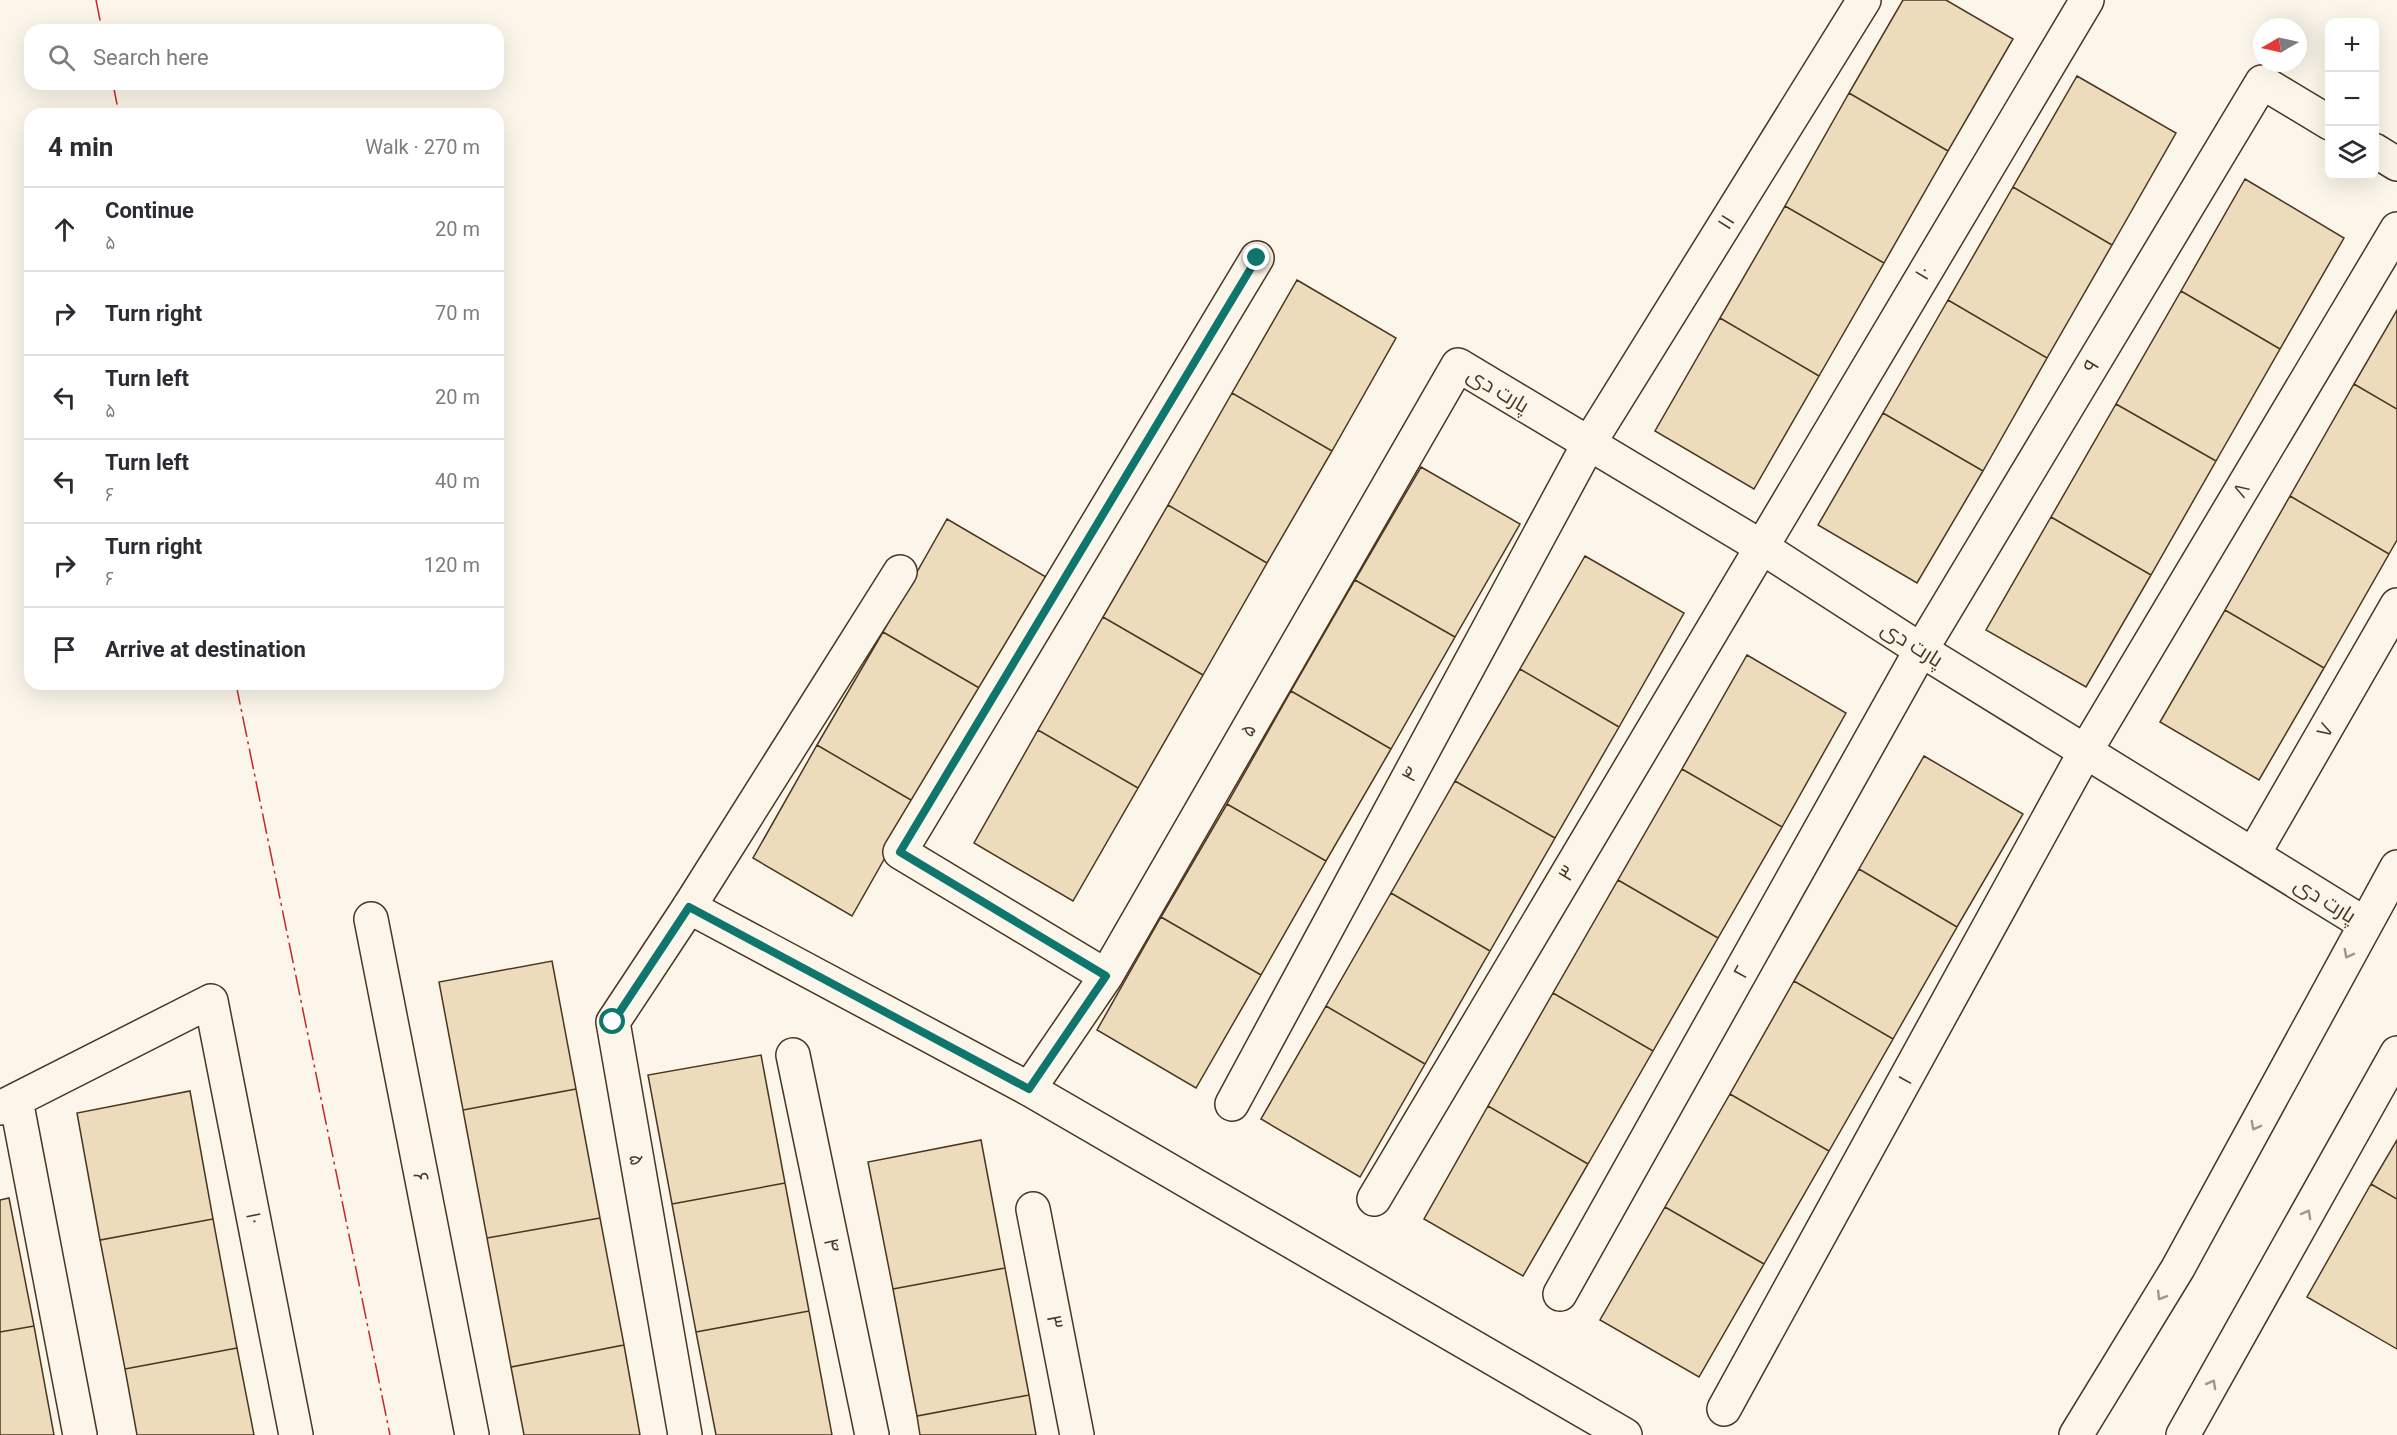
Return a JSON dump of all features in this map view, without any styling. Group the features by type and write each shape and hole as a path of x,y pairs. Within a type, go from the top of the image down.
{"street":[{"name":"۱۱","path":"1588,445 1864,0"},
{"name":"۱۰","path":"1760,546 2086,0"},
{"name":"۹","path":"1921,650 2262,82 2325,120"},
{"path":"2379,153 2397,164"},
{"name":"۸","path":"2085,752 2397,229"},
{"path":"1106,976 900,852 1257,258"},
{"name":"پارت دی","path":"1458,365 1760,546 1921,650 2365,924"},
{"name":"۵","path":"1029,1089 1106,976 1458,365"},
{"name":"۴","path":"1232,1104 1588,445"},
{"name":"۳","path":"1374,1199 1760,546"},
{"name":"۵","path":"685,1435 613,1022 689,907 900,572"},
{"name":"۷","path":"2253,855 2397,605"},
{"name":"۲","path":"1560,1294 1921,650"},
{"name":"۱","path":"1724,1409 2085,752"},
{"path":"2076,1435 2178,1268 2397,867"},
{"path":"689,907 1029,1089 1625,1435"},
{"name":"۶","path":"371,919 472,1435"},
{"name":"۱۰","path":"8,1104 211,1001 296,1435"},
{"path":"2183,1435 2397,1053"},
{"name":"۴","path":"793,1055 872,1435"},
{"path":"8,1104 80,1435"},
{"name":"۳","path":"1033,1209 1077,1435"}],"building":[{"path":"1903,0 1946,0 2013,39 1948,151 1849,93"},
{"path":"2077,76 2176,133 2112,245 2013,187"},
{"path":"1849,93 1948,151 1884,263 1785,206"},
{"path":"2245,179 2344,238 2280,349 2181,291"},
{"path":"2013,187 2112,245 2047,358 1948,300"},
{"path":"1785,206 1884,263 1819,376 1720,318"},
{"path":"1297,280 1396,338 1332,451 1232,393"},
{"path":"2181,291 2280,349 2216,461 2116,404"},
{"path":"1948,300 2047,358 1983,471 1883,413"},
{"path":"2397,310 2397,409 2354,384"},
{"path":"1720,318 1819,376 1754,489 1655,431"},
{"path":"2354,384 2397,409 2397,540 2389,554 2290,496"},
{"path":"1232,393 1332,451 1267,563 1168,505"},
{"path":"2116,404 2216,461 2151,575 2051,517"},
{"path":"1883,413 1983,471 1917,583 1818,525"},
{"path":"1421,467 1520,524 1455,637 1355,580"},
{"path":"2290,496 2389,554 2324,668 2225,610"},
{"path":"1168,505 1267,563 1203,675 1103,617"},
{"path":"2051,517 2151,575 2086,687 1986,630"},
{"path":"947,519 1046,577 981,689 883,632"},
{"path":"1585,556 1684,613 1619,727 1520,669"},
{"path":"1355,580 1455,637 1391,749 1291,691"},
{"path":"2225,610 2324,668 2259,780 2160,722"},
{"path":"1103,617 1203,675 1138,788 1038,730"},
{"path":"883,632 981,689 916,803 817,745"},
{"path":"1747,655 1846,713 1782,827 1682,769"},
{"path":"1520,669 1619,727 1555,838 1455,781"},
{"path":"1291,691 1391,749 1326,861 1227,804"},
{"path":"1038,730 1138,788 1073,901 974,843"},
{"path":"817,745 916,803 852,916 753,858"},
{"path":"1924,756 2023,814 1957,927 1859,869"},
{"path":"1682,769 1782,827 1718,938 1618,880"},
{"path":"1455,781 1555,838 1490,951 1391,893"},
{"path":"1227,804 1326,861 1261,975 1161,917"},
{"path":"1859,869 1957,927 1893,1039 1794,981"},
{"path":"1618,880 1718,938 1653,1051 1553,993"},
{"path":"1391,893 1490,951 1425,1064 1326,1006"},
{"path":"1161,917 1261,975 1196,1088 1097,1030"},
{"path":"552,961 576,1089 463,1110 439,982"},
{"path":"1794,981 1893,1039 1829,1151 1730,1094"},
{"path":"1553,993 1653,1051 1588,1164 1488,1106"},
{"path":"1326,1006 1425,1064 1360,1177 1261,1119"},
{"path":"761,1055 785,1183 672,1204 648,1075"},
{"path":"576,1089 600,1218 487,1238 463,1110"},
{"path":"190,1091 213,1219 100,1240 77,1113"},
{"path":"1730,1094 1829,1151 1764,1264 1665,1207"},
{"path":"1488,1106 1588,1164 1523,1276 1424,1219"},
{"path":"981,1140 1005,1268 893,1289 868,1162"},
{"path":"2397,1140 2397,1199 2371,1184"},
{"path":"785,1183 809,1311 696,1332 672,1204"},
{"path":"2371,1184 2397,1199 2397,1349 2307,1297"},
{"path":"9,1198 34,1326 0,1332 0,1200"},
{"path":"1665,1207 1764,1264 1699,1377 1600,1320"},
{"path":"600,1218 624,1345 511,1367 487,1238"},
{"path":"213,1219 237,1348 125,1369 100,1240"},
{"path":"1005,1268 1029,1395 917,1416 893,1289"},
{"path":"809,1311 832,1435 716,1435 696,1332"},
{"path":"34,1326 54,1435 0,1435 0,1332"},
{"path":"624,1345 640,1435 524,1435 511,1367"},
{"path":"237,1348 254,1435 137,1435 125,1369"},
{"path":"1029,1395 1036,1435 920,1435 917,1416"}],"power":[{"path":"96,0 101,24"},
{"path":"114,90 118,108"},
{"path":"237,690 390,1435"}],"route":[{"path":"613,1022 689,907 1029,1089 1106,976 900,852 1257,258"}]}
